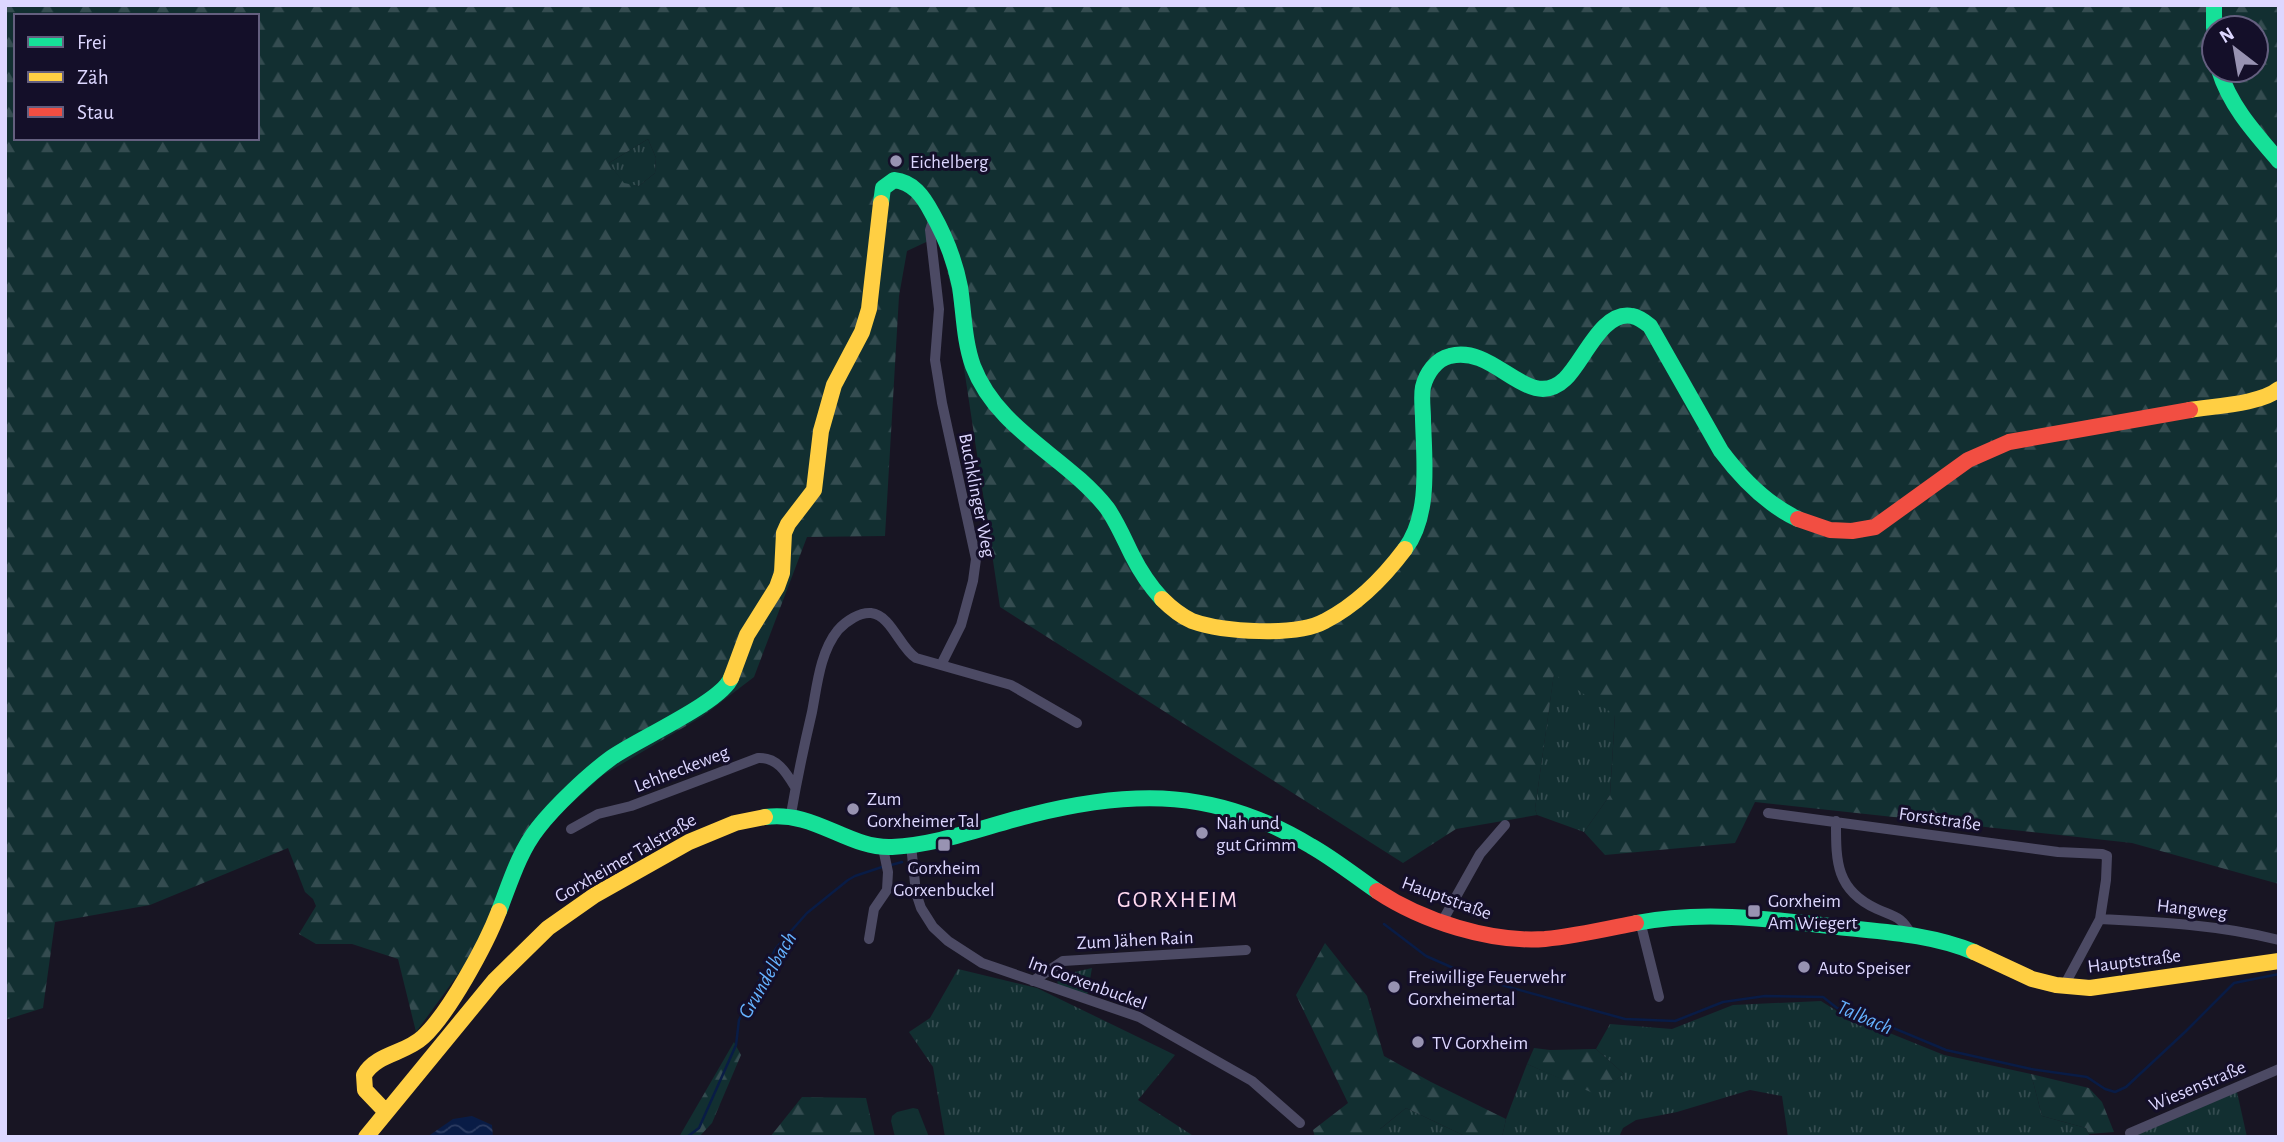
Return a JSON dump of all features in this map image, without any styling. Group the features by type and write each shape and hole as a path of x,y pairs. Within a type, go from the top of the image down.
{"street":[{"path":"2222,84 2232,103 2279,161"},
{"path":"386,1112 365,1090 364,1075 379,1059 417,1042 435,1022 490,935 517,865 537,829 611,758 710,699 729,683 752,624 777,587 782,573 784,533 814,490 821,431 834,385 863,332 869,309 883,188 893,179 907,180 920,194 945,239 955,266 970,356 989,396 1013,424 1083,484 1105,507 1135,561 1163,600 1195,622 1228,627 1296,629 1324,622 1345,608 1406,551 1415,534 1421,511 1423,388 1427,375 1441,359 1461,352 1476,354 1528,387 1552,389 1568,377 1605,324 1617,317 1631,314 1640,317 1650,326 1730,465 1756,492 1785,512 1817,528 1847,533 1875,527 1968,460 2009,442 2245,401 2273,394 2279,389"},
{"name":"Buchklinger Weg","path":"934,218 930,230 939,309 935,360 976,559 961,625 941,665"},
{"path":"792,814 795,787 828,647 838,630 866,614 872,613 881,617 912,655 1010,685 1077,723"},
{"name":"Lehheckeweg","path":"571,829 598,814 631,806 758,758 775,762 786,772 795,787"},
{"name":"Hauptstraße","path":"792,814 853,839 885,860 912,845 1057,807 1123,797 1179,799 1217,805 1272,825 1313,846 1392,901 1491,936 1526,940 1557,939 1666,917 1708,915 1911,934 1963,947 2023,976 2064,986 2102,987 2279,961"},
{"name":"Forststraße","path":"1768,813 2058,852 2102,854 2107,856 2100,919"},
{"name":"Gorxheimer Talstraße","path":"366,1137 491,982 519,954 577,906 682,845 715,830 764,816 792,814"},
{"path":"1836,821 1836,859 1842,876 1864,901 1901,918 1911,934"},
{"path":"1443,920 1480,854 1505,825"},
{"name":"Im Gorxenbuckel","path":"912,845 916,893 921,908 933,927 948,941 982,963 1139,1017 1252,1082 1300,1123"},
{"path":"869,939 874,909 887,890 885,860"},
{"path":"2064,986 2100,919"},
{"name":"Hangweg","path":"2100,919 2171,922 2242,930 2279,940"},
{"path":"1640,921 1659,997"},
{"name":"Zum Jähen Rain","path":"1033,981 1063,961 1246,950"},
{"name":"Wiesenstraße","path":"2130,1133 2279,1069"}],"green space":[{"path":"5,5 2279,5 2279,884 2132,843 1755,802 1735,843 1605,855 1584,832 1610,795 1615,715 1554,674 1535,809 1537,815 1456,829 1403,863 1000,607 953,295 939,236 907,251 899,296 885,536 807,537 754,677 703,716 603,775 564,810 540,836 484,939 416,1032 398,959 352,944 316,944 299,934 316,906 305,892 288,848 150,905 55,922 43,1008 5,1020","holes":["648,139 656,158 655,173 639,186 624,183 609,163"]},
{"path":"648,139 656,158 655,173 639,186 624,184 609,163"},
{"path":"1554,673 1615,714 1610,795 1584,832 1537,815 1535,809"},
{"path":"1325,943 1367,996 1384,1056 1506,1119 1502,1137 1467,1137 1406,1108 1380,1129 1387,1137 1315,1137 1313,1130 1348,1103 1296,995"},
{"path":"1092,968 1087,996 1058,985 1057,980 1066,974"},
{"path":"958,969 1037,988 1175,1055 1138,1100 1195,1137 945,1137 933,1067 909,1032 930,1018"},
{"path":"1821,1001 1840,1013 1944,1055 2031,1074 2042,1116 2086,1128 2090,1137 1788,1137 1782,1096 1750,1090 1677,1112 1636,1120 1623,1128 1619,1137 1502,1137 1527,1064 1595,1093 1624,1074 1596,1049 1610,1024 1672,1029 1733,1005"},
{"path":"734,1042 741,1055 712,1123 699,1137 679,1137"},
{"path":"1534,1048 1596,1049 1624,1074 1595,1094 1527,1064"},
{"path":"2031,1074 2089,1088 2102,1102 2114,1132 2089,1134 2086,1128 2042,1116"},
{"path":"2237,1092 2247,1137 2130,1137"},
{"path":"802,1097 866,1098 875,1137 770,1137"},
{"path":"913,1108 918,1109 929,1137 895,1137 892,1116"},
{"path":"1406,1108 1467,1137 1387,1137 1379,1130"}],"water":[{"path":"472,1116 492,1125 493,1137 427,1137 453,1119"}],"waterway":[{"name":"Grundelbach","path":"891,865 902,862"},
{"name":"Grundelbach","path":"687,1137 699,1128 736,1045 739,1020 776,948 807,913 848,880 885,866"},
{"name":"Talbach","path":"1384,924 1426,956 1476,978 1625,1019 1675,1021 1723,1002 1765,996 1823,997 1837,1008 1855,1012 1946,1050 2031,1069 2087,1077 2115,1092 2126,1087 2234,983 2279,974"}],"traffic: fast":[{"path":"2214,5 2214,14"},
{"path":"2224,84 2236,107 2279,161"},
{"path":"881,203 883,188 894,180 912,187 925,201 952,258 960,287 970,356 984,389 1016,426 1072,473 1107,508 1138,567 1162,599"},
{"path":"1405,549 1419,520 1422,504 1425,469 1422,391 1432,368 1450,356 1467,355 1482,359 1524,384 1551,388 1572,371 1594,338 1621,316 1634,317 1650,326 1721,451 1755,490 1798,519"},
{"path":"499,911 525,847 563,800 611,758 696,709 724,688 731,678"},
{"path":"765,817 800,819 861,842 892,847 945,839 1069,807 1141,798 1175,799 1242,813 1276,827 1320,851 1377,891"},
{"path":"1636,923 1712,916 1762,919 1907,935 1941,941 1974,952"}],"traffic: slow":[{"path":"731,678 747,635 777,587 782,573 784,533 814,490 821,431 834,385 862,332 869,309 881,203"},
{"path":"2190,410 2249,401 2279,389"},
{"path":"1162,599 1192,621 1205,625 1259,631 1312,626 1325,621 1358,599 1379,580 1405,549"},
{"path":"366,1137 494,981 548,928 595,895 689,842 735,823 765,817"},
{"path":"386,1112 365,1090 364,1075 376,1062 416,1043 433,1026 466,978 499,911"},
{"path":"1974,952 2032,979 2056,985 2090,988 2279,961"}],"traffic: jam":[{"path":"1798,519 1830,530 1852,531 1875,527 1968,460 2009,442 2190,410"},
{"path":"1377,891 1436,920 1458,928 1502,937 1545,939 1636,923"}],"place":[{"name":"Eichelberg","path":"896,161"},
{"name":"Zum Gorxheimer Tal","path":"853,809"},
{"name":"Nah und gut Grimm","path":"1202,833"},
{"name":"Gorxheim Gorxenbuckel","path":"944,845"},
{"name":"Gorxheim Am Wiegert","path":"1754,911"},
{"name":"Auto Speiser","path":"1804,967"},
{"name":"Freiwillige Feuerwehr Gorxheimertal","path":"1394,987"},
{"name":"TV Gorxheim","path":"1418,1042"}],"district":[{"name":"GORXHEIM","path":"1178,899"}]}
